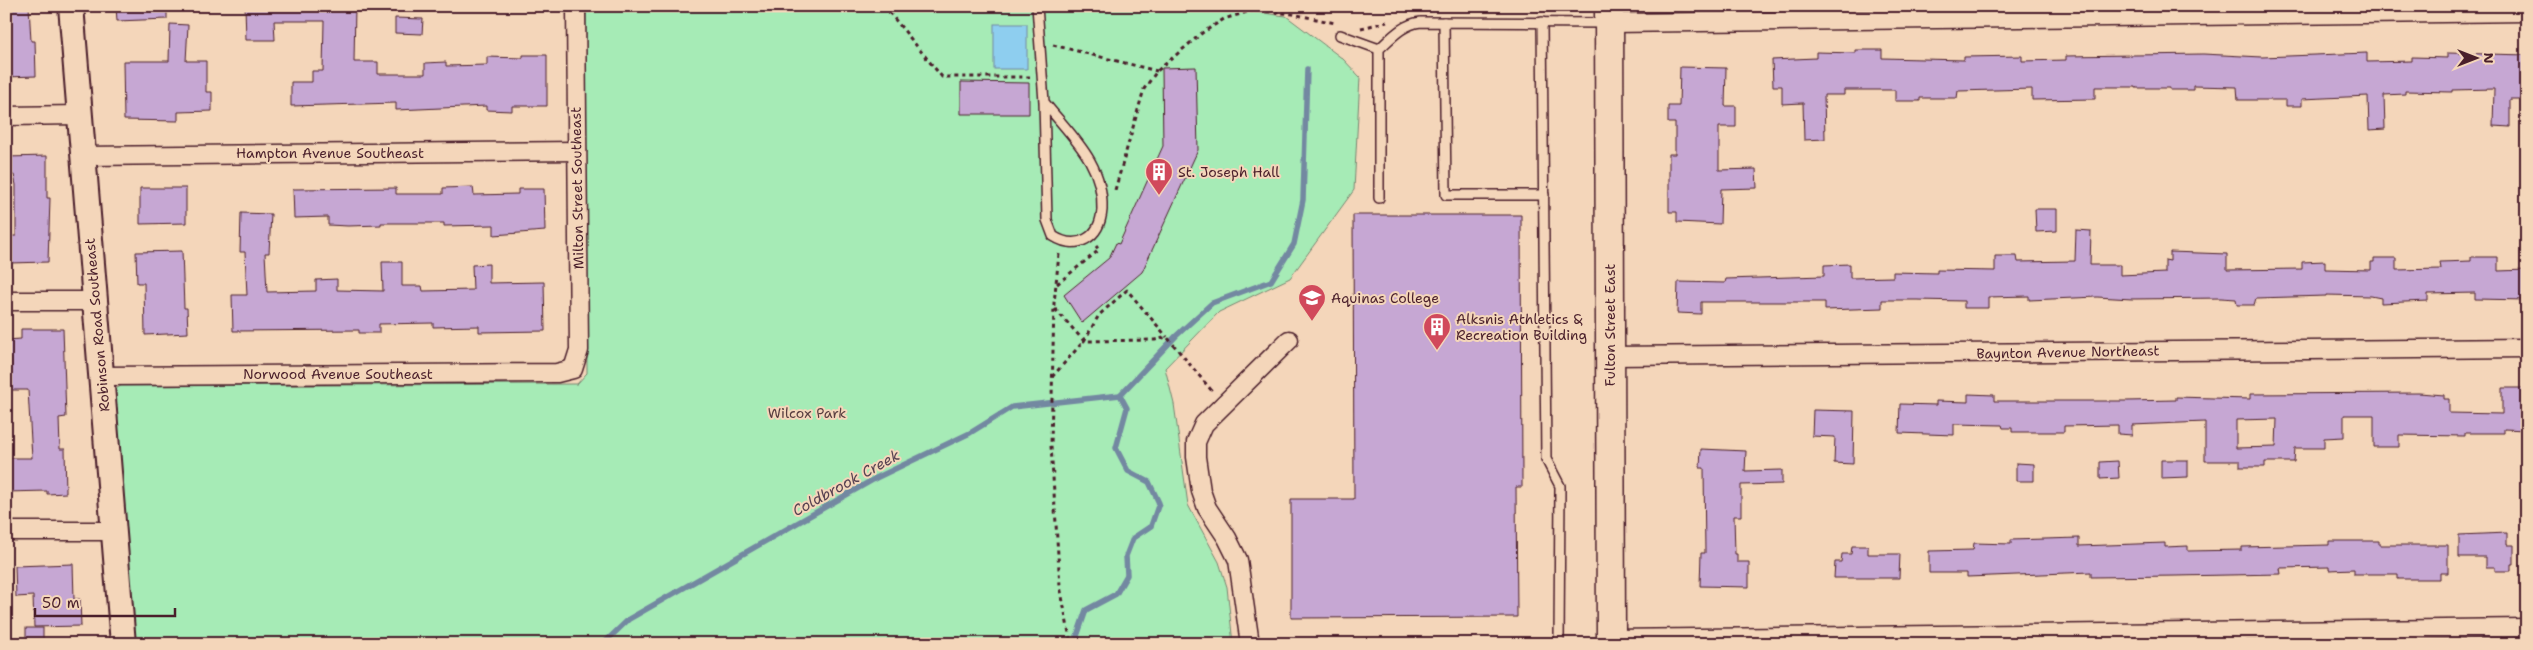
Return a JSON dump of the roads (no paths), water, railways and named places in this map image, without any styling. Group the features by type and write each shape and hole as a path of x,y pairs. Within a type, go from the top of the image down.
{"main road":[{"name":"Robinson Road Southeast","path":"72,6 123,644"},
{"name":"Fulton Street East","path":"1609,15 1611,641"}],"street":[{"name":"Milton Street Southeast","path":"573,369 579,350 576,6"},
{"path":"1609,15 2527,12"},
{"path":"6,116 80,115"},
{"name":"Hampton Avenue Southeast","path":"84,156 577,151"},
{"path":"6,301 95,300"},
{"path":"1250,644 1238,560 1227,538 1207,508 1201,492 1197,468 1197,435 1204,424 1223,404 1289,340"},
{"name":"Baynton Avenue Northeast","path":"1610,356 2527,348"},
{"name":"Norwood Avenue Southeast","path":"101,376 557,373 573,369"},
{"path":"6,532 114,531"},
{"path":"1611,641 2527,628"}],"lane":[{"path":"1038,6 1044,102 1047,220 1051,232 1061,240 1072,243 1090,236 1100,223 1102,217 1102,196 1099,176 1092,163 1044,102"},
{"path":"1379,198 1380,49 1398,32 1412,24 1444,22 1542,22 1609,15"},
{"path":"1444,22 1446,195 1544,195"},
{"path":"1542,22 1546,459 1560,486 1559,644"},
{"path":"1340,35 1380,49"}],"water":[{"path":"994,24 1027,24 1027,69 994,69"}],"waterway":[{"path":"1080,644 1077,636 1086,610 1116,594 1127,575 1126,556 1133,538 1151,526 1159,503 1149,482 1128,471 1116,448 1127,408 1120,395 1176,336 1212,303 1271,281 1294,244 1303,200 1307,69"},
{"name":"Coldbrook Creek","path":"603,644 629,619 876,478 970,433 1012,407 1120,395"}],"place":[{"name":"St. Joseph Hall","path":"1159,196"},
{"name":"Aquinas College","path":"1312,322"},
{"name":"Alksnis Athletics & Recreation Building","path":"1437,351"}],"park label":[{"name":"Wilcox Park","path":"807,413"}]}
